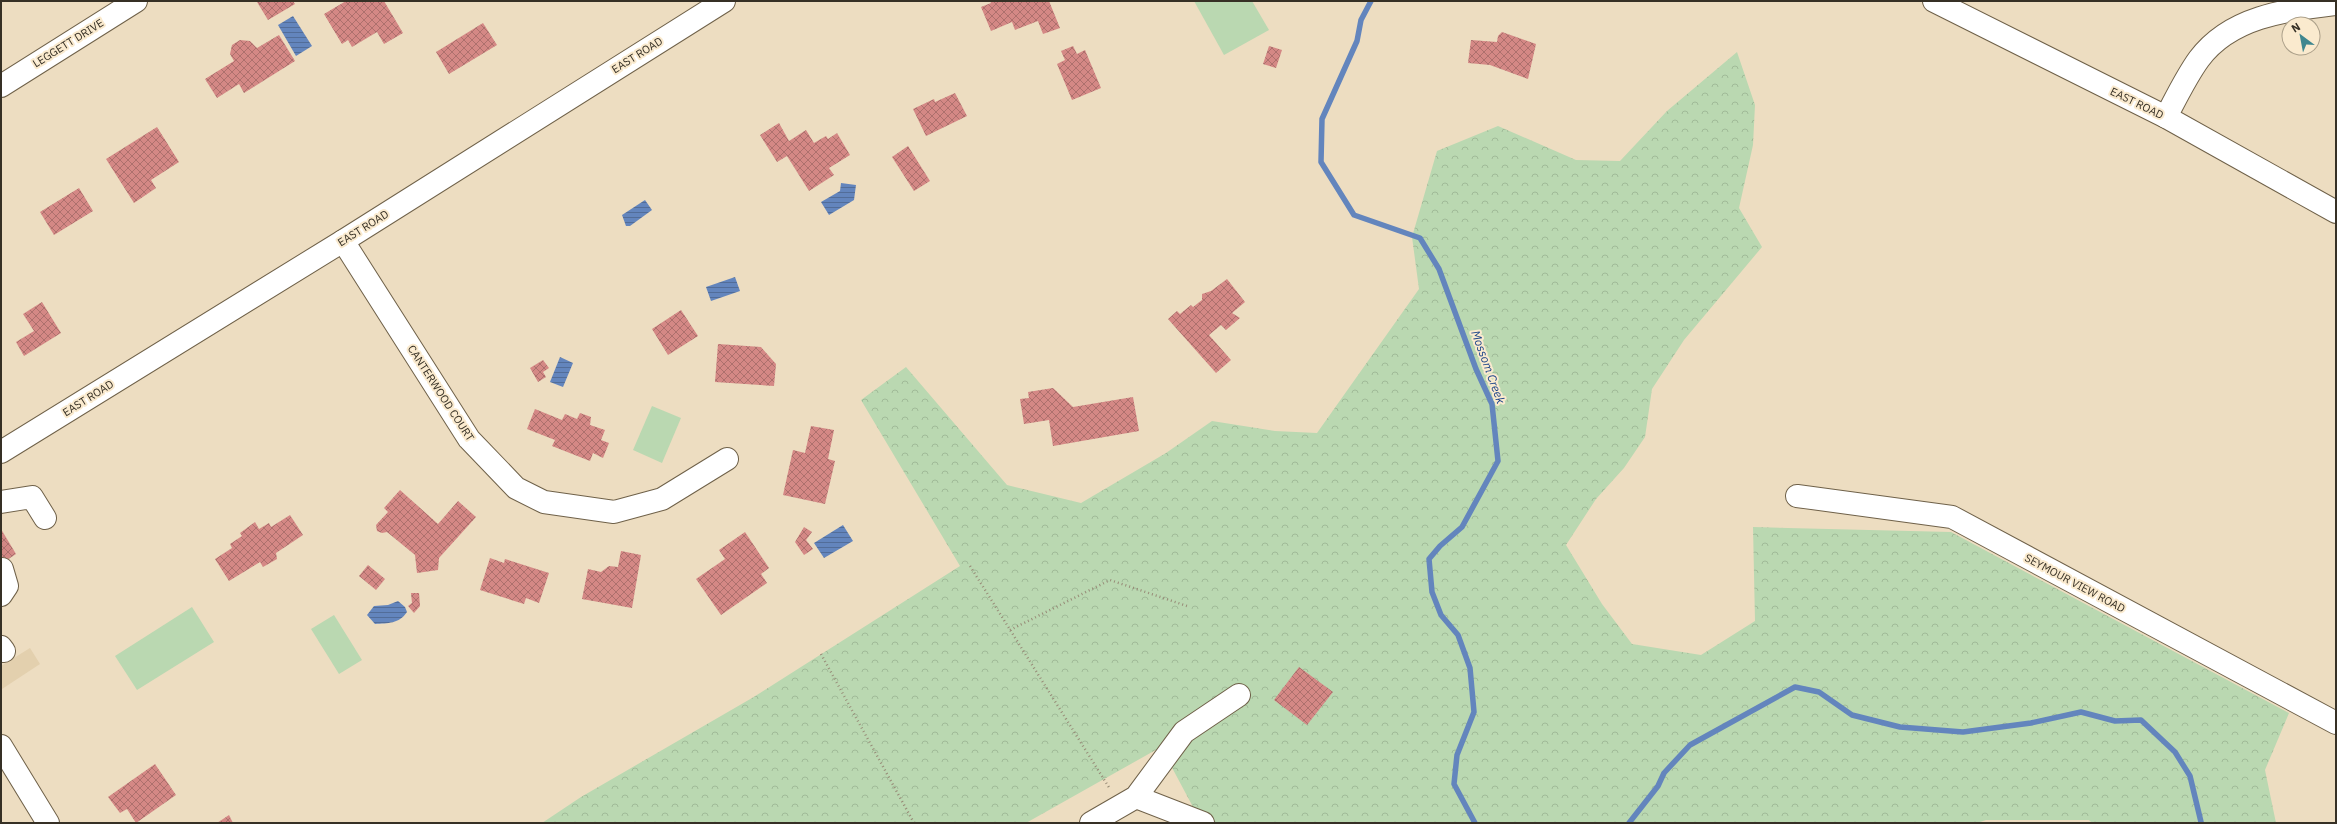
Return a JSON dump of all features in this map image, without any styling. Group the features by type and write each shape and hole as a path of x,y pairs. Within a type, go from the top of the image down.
{"street":[{"name":"LEGGETT DRIVE","path":"1,86 136,1"},
{"name":"EAST ROAD","path":"1,452 343,241 724,1"},
{"name":"EAST ROAD","path":"1934,1 2166,117 2336,212"},
{"path":"2166,117 2199,59 2226,33 2249,21 2284,10 2336,4"},
{"name":"CANTERWOOD COURT","path":"343,241 469,439 516,488 544,502 614,512 662,499 727,459"},
{"name":"SEYMOUR VIEW ROAD","path":"1797,496 1952,517 2336,723"},
{"path":"1,502 32,497 45,518"},
{"path":"1,595 7,586 2,569"},
{"path":"1091,823 1128,801 1184,732 1239,695"},
{"path":"1,746 48,823"},
{"path":"1128,801 1203,823"}],"path":[{"path":"970,566 1010,630 1128,801"},
{"path":"1010,630 1110,580 1187,606"},
{"path":"821,654 914,823"}],"shaded area":[{"path":"30,648 40,664 2,689 1,666"}],"green space":[{"path":"1194,1 1252,1 1269,30 1224,55"},
{"path":"1737,52 1755,105 1753,145 1739,208 1762,247 1684,340 1652,389 1645,437 1624,468 1596,499 1566,545 1602,604 1632,644 1701,655 1755,621 1753,527 1951,532 2289,713 2265,770 2276,823 2092,823 2089,820 1986,820 1977,823 1165,823 1193,807 1161,747 1026,823 542,823 581,797 752,698 960,566 861,400 906,367 1007,485 1081,503 1166,453 1212,421 1275,431 1317,433 1419,289 1412,237 1437,151 1498,126 1576,160 1620,161 1667,111"},
{"path":"652,406 681,418 662,463 633,450"},
{"path":"192,607 214,642 137,690 115,656"},
{"path":"334,615 362,660 339,674 311,629"}],"water":[{"path":"293,16 312,46 296,56 278,25"},
{"path":"841,183 856,185 854,200 829,215 821,202 840,191"},
{"path":"645,200 652,210 630,226 626,226 622,215"},
{"path":"735,277 740,291 711,301 706,287"},
{"path":"560,357 573,363 563,387 550,382"},
{"path":"843,525 853,541 824,558 814,543"},
{"path":"398,601 405,607 407,612 397,621 375,624 367,615 374,606 388,605"}],"building":[{"path":"293,1 295,4 268,20 257,2"},
{"path":"346,1 384,1 403,33 384,44 377,32 352,47 348,40 342,44 324,14"},
{"path":"990,1 1049,1 1060,28 1043,34 1038,21 1015,30 1012,22 991,31 981,7 991,3"},
{"path":"483,23 497,45 449,74 436,52"},
{"path":"1502,32 1536,44 1528,79 1490,65 1468,63 1471,40 1497,42 1498,36"},
{"path":"279,35 295,61 244,93 239,84 217,98 205,79 234,61 230,54 232,45 240,40 250,41 257,48"},
{"path":"1073,46 1077,54 1085,50 1101,88 1072,100 1057,64 1065,60 1061,51"},
{"path":"1269,46 1282,50 1276,68 1263,64"},
{"path":"955,93 967,116 926,136 913,109 934,99 935,102"},
{"path":"779,123 789,141 806,130 814,143 826,136 828,139 837,133 850,155 829,168 834,175 809,191 787,156 777,162 760,135"},
{"path":"157,127 179,162 151,180 156,188 134,203 106,159"},
{"path":"908,146 930,181 914,191 892,157"},
{"path":"79,188 93,211 54,235 40,212"},
{"path":"1227,279 1245,302 1232,313 1240,318 1226,330 1221,325 1209,335 1231,360 1216,373 1168,319 1177,311 1180,314 1191,305 1193,307 1202,300 1202,294 1211,291"},
{"path":"42,302 61,333 24,356 16,342 34,331 23,314"},
{"path":"681,310 698,336 668,355 652,329"},
{"path":"718,344 761,347 776,364 774,386 715,382"},
{"path":"543,360 549,368 543,372 546,377 538,382 530,368"},
{"path":"1053,388 1073,407 1133,397 1139,431 1053,446 1049,420 1024,424 1020,399 1029,398 1028,392"},
{"path":"535,409 562,420 565,414 577,419 580,413 591,417 590,425 605,430 601,440 609,443 603,458 593,453 590,461 552,446 555,440 527,429"},
{"path":"811,426 834,430 828,459 835,461 825,504 783,495 793,450 805,453"},
{"path":"400,490 438,524 458,501 476,517 439,558 438,570 417,573 415,555 387,532 382,533 377,531 376,525 388,512 384,508"},
{"path":"290,515 303,535 276,553 277,559 263,567 260,562 229,581 215,559 232,548 230,544 242,536 240,533 255,522 259,529 269,523 271,527"},
{"path":"804,527 812,532 806,540 813,549 804,555 795,542"},
{"path":"1,529 16,554 1,564"},
{"path":"745,532 769,568 761,574 767,583 721,615 696,579 725,559 719,550"},
{"path":"621,551 641,555 632,608 582,599 588,569 601,572 609,566 618,567"},
{"path":"490,558 504,563 505,559 549,573 539,603 526,598 524,604 480,590"},
{"path":"368,565 385,579 376,590 359,576"},
{"path":"411,593 419,593 420,606 414,613 408,606 412,603"},
{"path":"1299,667 1333,692 1307,725 1274,700"},
{"path":"155,764 176,795 136,823 127,809 120,813 108,797"},
{"path":"229,815 233,823 217,823"}],"waterway":[{"name":"Mossom Creek","path":"1371,1 1361,20 1357,41 1322,119 1321,162 1354,215 1420,238 1439,269 1476,369 1492,404 1498,461 1462,527 1440,546 1429,559 1432,592 1441,615 1458,635 1470,668 1474,712 1457,755 1454,784 1475,823"},
{"path":"1629,823 1658,786 1664,773 1690,745 1795,687 1819,692 1852,715 1900,727 1963,732 2031,723 2081,712 2115,721 2141,720 2175,752 2190,776 2201,822"}]}
